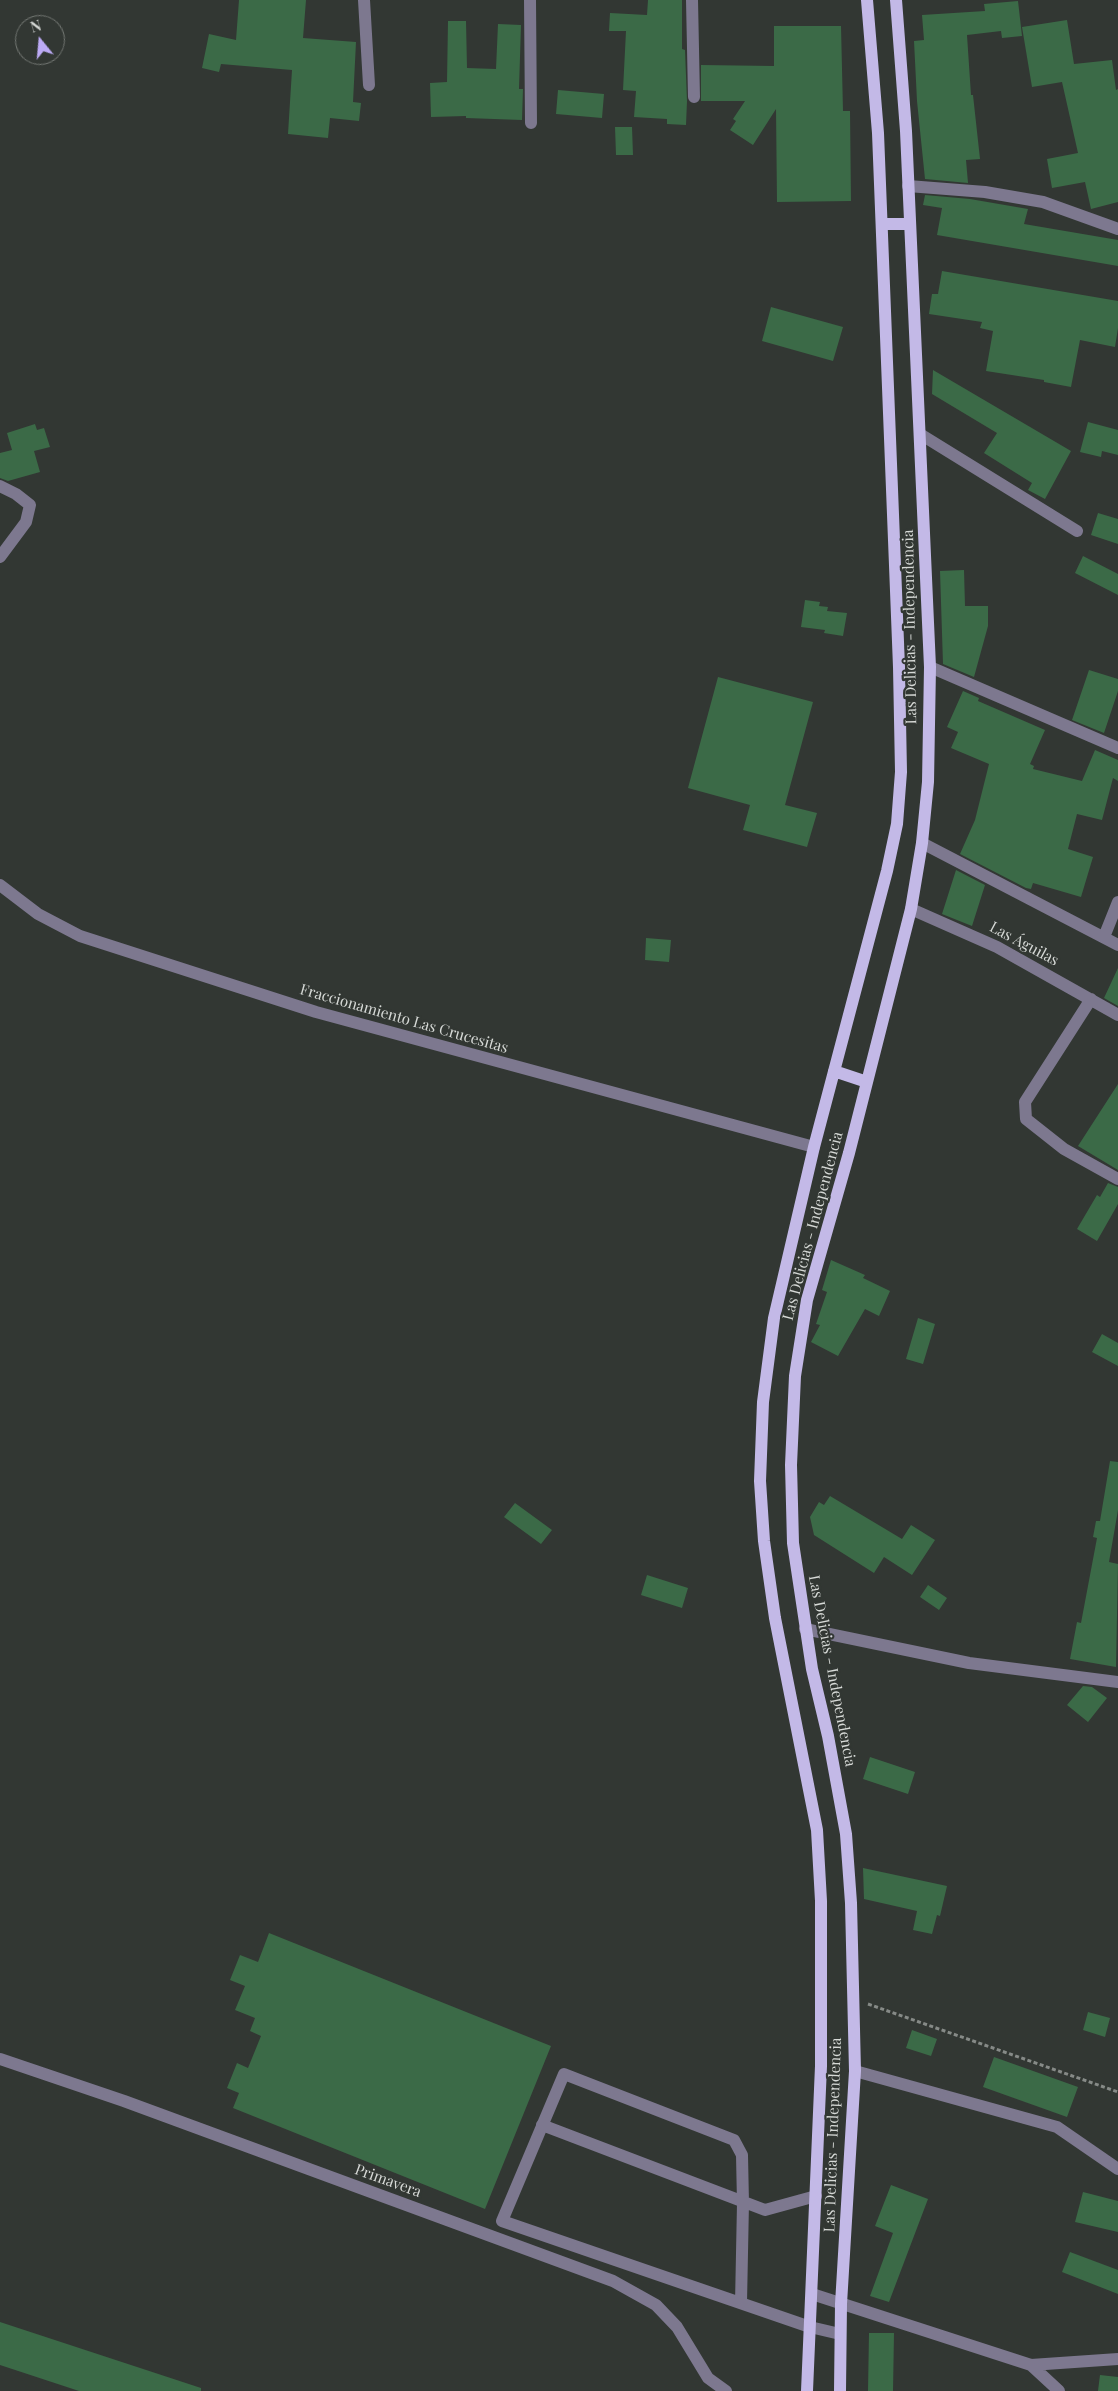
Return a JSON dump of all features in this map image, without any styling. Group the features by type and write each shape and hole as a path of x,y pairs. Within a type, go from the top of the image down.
{"main road":[{"name":"Las Delicias - Independencia","path":"807,2391 816,2196 822,1994 821,1901 816,1830 775,1618 764,1541 760,1480 763,1402 774,1318 814,1147 888,871 896,824 901,772 899,667 878,133 867,0"},
{"name":"Las Delicias - Independencia","path":"840,2391 841,2304 855,2071 851,1903 846,1834 805,1628 793,1543 791,1465 795,1376 807,1300 849,1153 911,909 922,843 928,782 930,667 906,131 896,0"},
{"path":"882,224 910,224"},
{"path":"834,1071 866,1082"}],"street":[{"path":"364,0 369,85"},
{"path":"530,0 531,123"},
{"path":"692,0 694,97"},
{"path":"908,186 985,192 1043,202 1118,229"},
{"path":"920,434 1077,531"},
{"path":"0,486 16,494 30,505 26,522 0,557"},
{"path":"930,667 1118,748"},
{"path":"922,843 1118,945"},
{"name":"Fraccionamiento Las Crucesitas","path":"0,885 38,914 80,936 316,1012 814,1147"},
{"path":"1104,937 1118,902"},
{"name":"Las Águilas","path":"911,909 997,947 1118,1016"},
{"path":"1091,999 1025,1102 1026,1119 1064,1149 1118,1179"},
{"path":"805,1628 969,1663 1118,1682"},
{"name":"Primavera","path":"0,2059 124,2101 613,2280 656,2306 677,2327 708,2378 726,2391"},
{"path":"855,2071 1057,2127 1118,2169"},
{"path":"741,2303 742,2155 734,2140 564,2074 502,2221 810,2327 840,2334"},
{"path":"542,2125 765,2210 816,2196"},
{"path":"812,2294 1031,2365 1118,2358"},
{"path":"1031,2365 1059,2391"}],"path":[{"path":"853,1999 1118,2092"}],"building":[{"path":"239,0 306,0 303,38 356,42 353,102 361,103 359,121 330,118 328,138 288,134 292,70 221,64 219,72 202,68 209,34 236,40"},
{"path":"648,0 682,0 682,49 685,50 687,101 686,125 667,124 667,119 634,117 636,91 623,90 626,31 609,31 610,13 647,15"},
{"path":"1018,1 1022,36 1002,38 1001,31 967,35 971,95 973,95 980,159 966,160 968,183 925,179 917,101 914,41 924,40 922,15 985,11 984,4"},
{"path":"1067,20 1074,64 1112,60 1116,90 1118,89 1118,202 1091,209 1085,182 1052,188 1047,159 1078,153 1062,82 1032,87 1022,27"},
{"path":"448,21 466,21 467,68 496,69 498,24 521,25 519,89 523,89 522,120 466,118 466,116 431,117 430,83 447,82"},
{"path":"774,26 841,26 843,111 850,111 851,201 777,202 776,109 753,145 730,130 736,121 733,119 745,101 701,101 701,65 774,66"},
{"path":"558,90 604,94 602,118 556,114"},
{"path":"615,127 632,127 633,155 616,155"},
{"path":"925,195 970,199 1028,209 1024,224 1118,240 1118,266 937,235 942,208 923,205"},
{"path":"942,271 1118,301 1118,328 1115,347 1080,340 1071,387 1044,382 1044,380 986,371 993,331 980,328 982,322 929,314 932,294 938,294"},
{"path":"771,307 843,327 833,361 762,341"},
{"path":"933,370 1071,451 1045,499 1028,490 1032,483 984,453 997,433 932,394"},
{"path":"1088,422 1118,430 1118,455 1102,451 1101,457 1080,452"},
{"path":"35,424 37,430 44,428 50,447 34,451 40,472 8,481 0,478 0,453 12,450 7,433"},
{"path":"1098,513 1118,519 1118,544 1091,535"},
{"path":"1083,556 1118,574 1118,595 1075,573"},
{"path":"964,570 965,606 988,606 988,626 974,677 943,664 940,571"},
{"path":"805,600 820,602 819,606 828,607 827,611 847,613 843,636 824,633 825,630 801,627"},
{"path":"1089,670 1118,679 1118,691 1104,733 1072,720"},
{"path":"718,677 813,702 785,805 817,813 807,847 743,830 750,805 688,788"},
{"path":"963,691 979,698 978,701 1045,730 1030,764 1034,766 1033,769 1082,781 1095,750 1118,760 1118,781 1113,778 1102,820 1077,814 1068,849 1093,857 1081,897 1033,883 1031,889 1026,888 960,854 975,820 989,764 951,748 958,732 947,727"},
{"path":"956,870 985,885 972,926 942,914"},
{"path":"646,938 671,940 669,962 645,960"},
{"path":"1118,968 1118,1006 1104,998"},
{"path":"1118,1084 1118,1170 1078,1146"},
{"path":"1108,1183 1118,1187 1118,1204 1097,1241 1077,1229 1097,1195 1100,1197"},
{"path":"831,1260 865,1275 863,1278 890,1291 879,1316 865,1309 838,1356 811,1342 820,1325 816,1324 827,1292 822,1290"},
{"path":"918,1318 935,1324 923,1364 906,1359"},
{"path":"1102,1334 1118,1343 1118,1366 1092,1352"},
{"path":"1110,1461 1118,1462 1118,1510 1109,1562 1118,1564 1116,1667 1070,1659 1077,1622 1081,1623 1097,1538 1093,1537 1096,1521 1100,1521"},
{"path":"830,1496 902,1539 911,1525 935,1540 912,1575 884,1557 874,1573 814,1535 810,1517 819,1502 824,1505"},
{"path":"515,1503 552,1530 541,1544 504,1517"},
{"path":"647,1575 688,1588 682,1608 641,1595"},
{"path":"928,1585 947,1598 939,1610 920,1597"},
{"path":"1083,1686 1092,1687 1107,1698 1088,1722 1067,1705"},
{"path":"870,1757 915,1772 908,1794 863,1779"},
{"path":"863,1868 947,1886 940,1916 937,1915 932,1934 913,1930 917,1911 864,1899"},
{"path":"269,1933 551,2046 485,2209 233,2108 239,2093 227,2088 237,2063 248,2068 261,2036 250,2031 255,2018 235,2010 245,1986 230,1980 240,1955 258,1962"},
{"path":"1088,2012 1110,2018 1105,2037 1083,2030"},
{"path":"912,2030 937,2039 931,2056 906,2048"},
{"path":"994,2057 1078,2087 1067,2117 983,2087"},
{"path":"891,2185 928,2199 889,2302 870,2296 893,2233 875,2226"},
{"path":"1083,2192 1118,2201 1118,2232 1075,2222"},
{"path":"1070,2252 1118,2270 1118,2294 1062,2272"},
{"path":"0,2322 201,2388 201,2391 79,2391 0,2365"},
{"path":"869,2333 894,2333 893,2391 868,2391"},
{"path":"1100,2375 1118,2377 1118,2391 1098,2391"}]}
